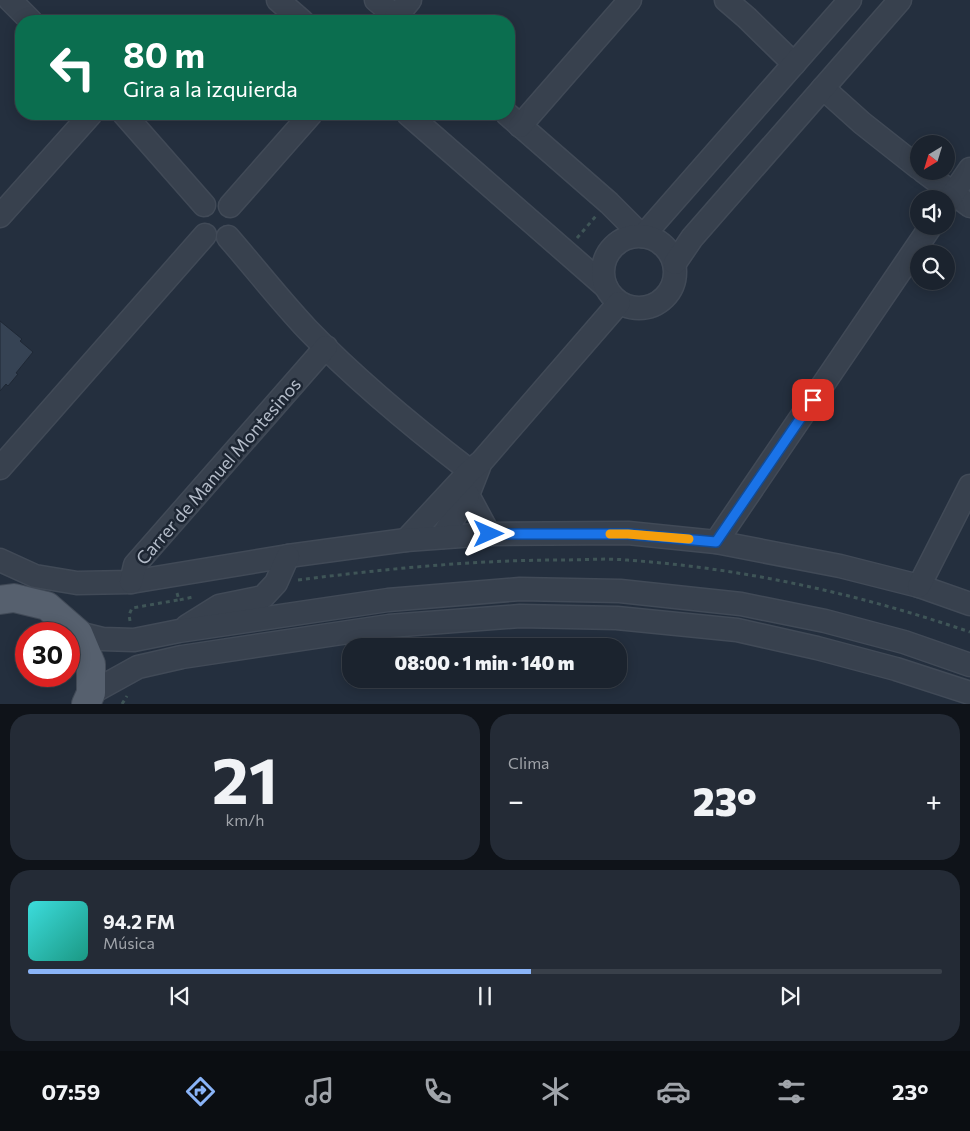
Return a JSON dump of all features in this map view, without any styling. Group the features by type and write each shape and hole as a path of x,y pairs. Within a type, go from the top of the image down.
{"main road":[{"path":"5,595 47,606 65,622"},
{"path":"80,638 91,664 88,698"}],"street":[{"path":"10,0 25,15"},
{"path":"278,0 295,15"},
{"path":"376,0 393,15"},
{"path":"401,15 410,0"},
{"path":"515,118 630,0"},
{"path":"726,0 794,64"},
{"path":"612,295 604,262 618,242 642,236 850,0"},
{"path":"415,120 565,251 612,295 640,309 661,302 674,285 675,263 692,238 900,0"},
{"path":"823,88 862,123 910,161"},
{"path":"0,216 87,120"},
{"path":"129,120 204,205"},
{"path":"230,206 306,120"},
{"path":"513,120 609,203 642,236 663,244 675,263"},
{"path":"933,180 956,202 970,169"},
{"path":"218,200 230,206 236,222 228,236 216,240 205,236 197,220 204,205 218,200"},
{"path":"716,542 925,235"},
{"path":"0,468 205,236"},
{"path":"228,236 307,329 402,418 476,466"},
{"path":"406,540 476,466 612,295"},
{"name":"Carrer de Manuel Montesinos","path":"131,582 135,565 326,347"},
{"path":"442,537 468,495 476,466"},
{"path":"919,586 970,486"},
{"path":"468,495 489,534"},
{"path":"440,504 442,537"},
{"path":"0,560 35,576 77,583 131,582 288,556 406,540 489,534 628,534 716,542 840,566 919,586 970,604"},
{"path":"179,632 219,606 262,597 276,583 288,556"},
{"path":"80,634 102,639 134,640 388,600 520,589 620,591 741,604 825,621 904,642 970,665"},
{"path":"88,698 138,667 182,657 389,626 520,616 617,618 737,630 817,648 896,669 970,693"}],"path":[{"path":"565,251 609,203"}],"building":[{"path":"0,321 22,339 20,341 33,352 8,386 6,384 0,391"}],"slow traffic":[{"path":"610,534 689,539"}],"route":[{"path":"489,534 628,534 716,542 813,400"}]}
